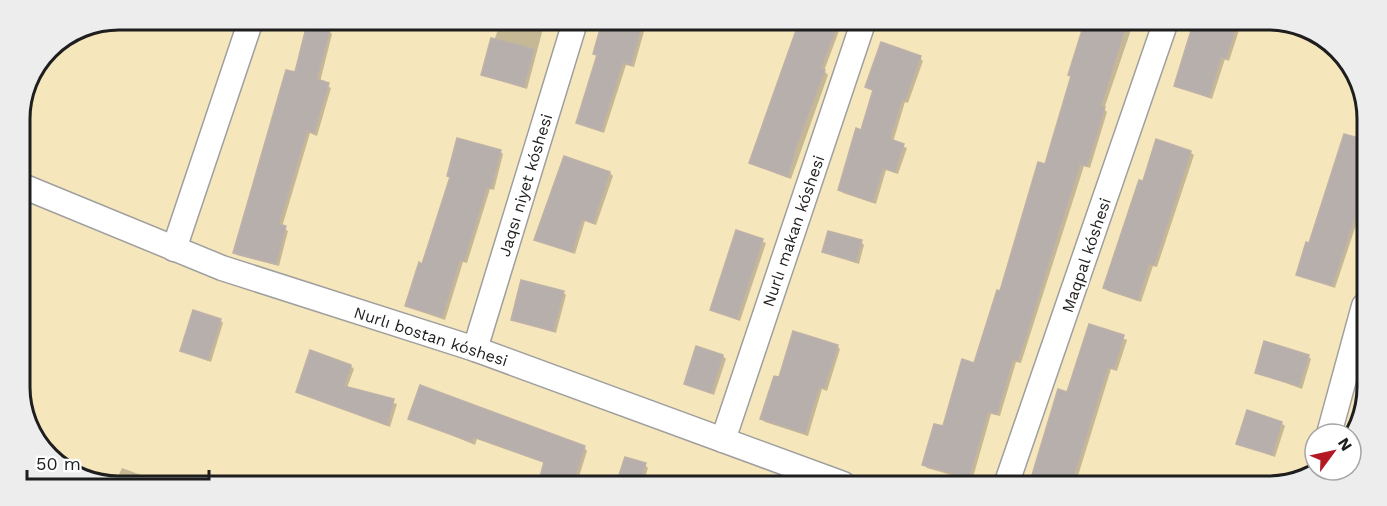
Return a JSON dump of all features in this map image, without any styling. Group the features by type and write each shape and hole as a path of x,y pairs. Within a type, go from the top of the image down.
{"street":[{"path":"174,249 248,30"},
{"name":"Jaqsı niyet kóshesi","path":"475,349 572,30"},
{"name":"Nurlı makan kóshesi","path":"723,440 861,30"},
{"name":"Maqpal kóshesi","path":"1009,476 1163,30"},
{"name":"Nurlı bostan kóshesi","path":"30,189 222,268 475,349 821,476"},
{"path":"1332,422 1357,332"}],"sand":[{"path":"119,30 1268,30 1285,32 1307,39 1327,52 1342,70 1354,96 1357,119 1357,387 1349,422 1303,422 1303,468 1274,476 119,476 102,474 80,467 52,446 39,426 32,404 30,387 30,113 33,96 48,65 60,52 91,35"}],"building":[{"path":"306,30 330,30 317,79 329,83 314,133 307,131 279,224 286,226 276,264 233,253 286,70 295,72"},
{"path":"600,30 641,30 631,65 623,62 601,131 576,123 597,55 593,54"},
{"path":"796,30 835,30 821,69 825,70 796,147 788,177 749,163"},
{"path":"1082,30 1125,30 1101,106 1105,107 1087,166 1080,164 1018,361 1013,359 997,414 988,412 970,476 922,465 934,424 943,426 962,359 974,363 997,290 1000,291 1038,162 1045,164 1071,76 1068,75"},
{"path":"1191,30 1235,30 1226,59 1221,57 1209,97 1174,86"},
{"path":"491,38 534,49 524,87 481,75"},
{"path":"881,42 921,56 905,101 902,100 890,139 904,144 895,172 883,168 873,202 838,190 856,128 861,130 873,90 865,87"},
{"path":"1344,134 1357,138 1357,211 1332,286 1296,275 1306,242 1309,243"},
{"path":"457,138 501,150 491,188 487,187 464,261 460,260 442,317 405,306 419,262 422,264 450,177 447,176"},
{"path":"1156,139 1191,151 1154,265 1149,264 1138,300 1103,288 1139,180 1143,181"},
{"path":"564,156 610,172 593,223 582,219 572,252 534,240"},
{"path":"736,230 763,239 737,319 710,310"},
{"path":"828,231 862,240 856,262 822,252"},
{"path":"521,280 564,291 553,331 511,320"},
{"path":"193,310 221,319 208,360 180,351"},
{"path":"1089,324 1124,335 1114,369 1108,367 1074,476 1032,476 1058,389 1067,392"},
{"path":"793,331 838,345 824,388 819,387 805,433 760,419 774,376 779,377"},
{"path":"1264,341 1309,355 1299,386 1255,373"},
{"path":"696,346 723,355 711,393 684,384"},
{"path":"310,350 351,365 344,386 394,399 387,425 296,392"},
{"path":"420,385 585,446 575,476 540,476 544,462 474,437 472,442 408,419"},
{"path":"1247,410 1282,422 1272,455 1236,444"},
{"path":"625,457 646,463 642,476 619,476"}]}
